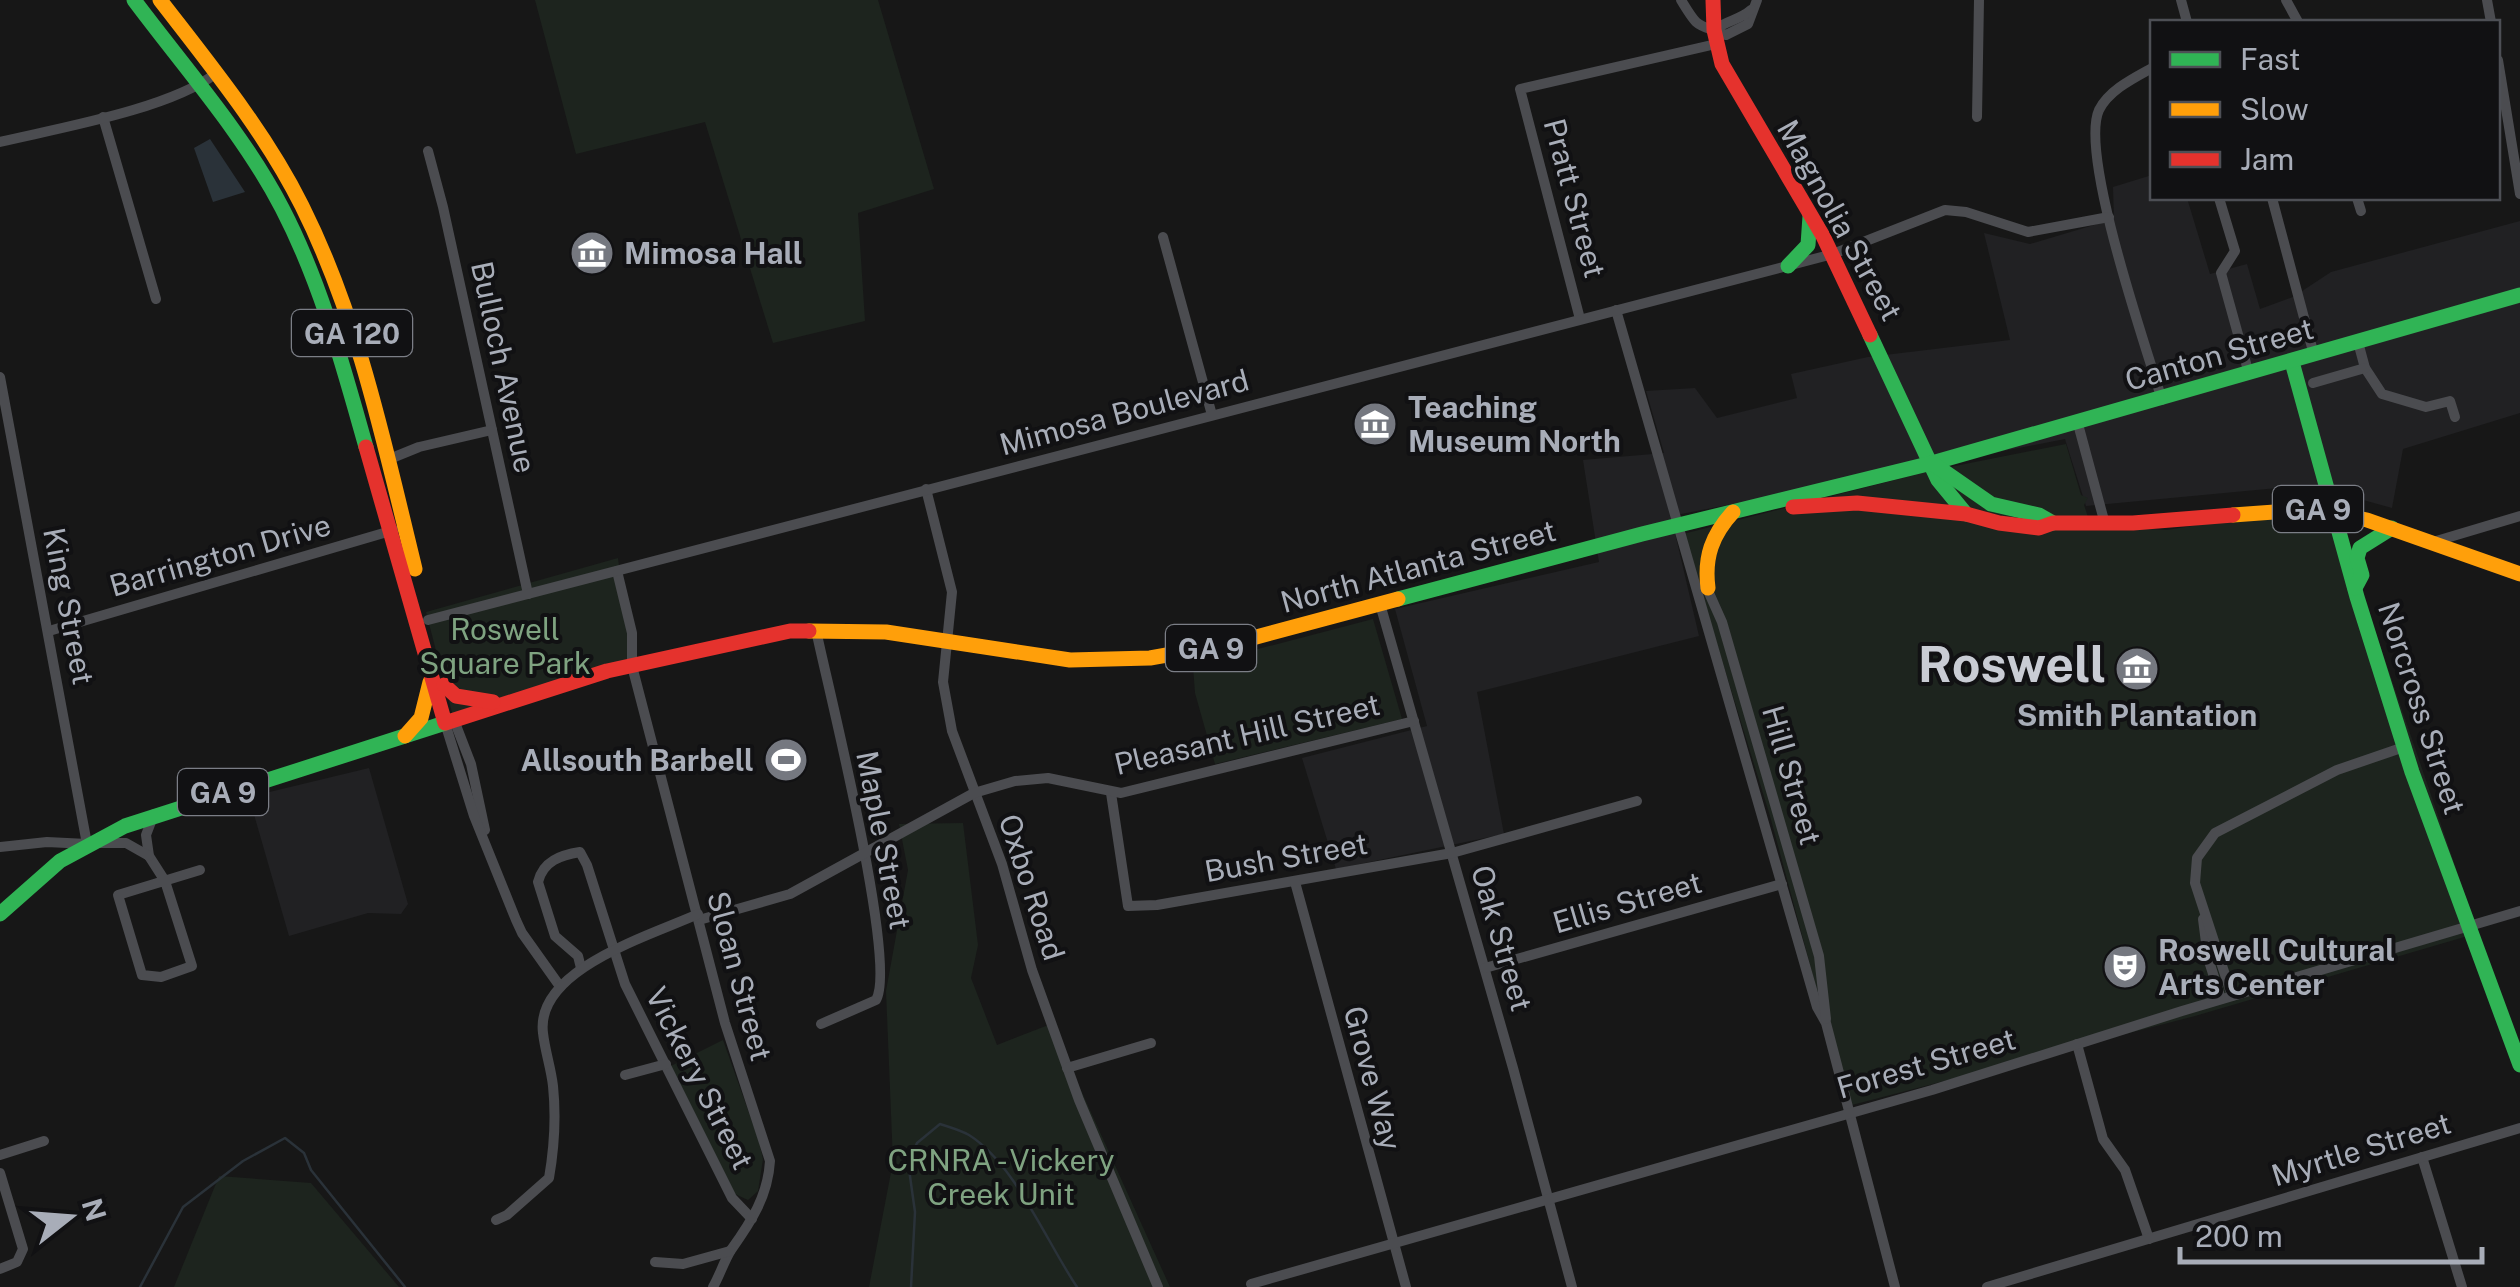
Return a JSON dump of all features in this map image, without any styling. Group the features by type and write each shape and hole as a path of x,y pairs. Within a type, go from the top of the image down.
{"main road":[{"name":"GA 120","path":"134,0 269,184 310,267 428,620 444,685"},
{"name":"GA 120","path":"160,0 271,151 320,244 348,320 386,460 429,662 449,721"},
{"name":"Magnolia Street","path":"1713,0 1715,37 1732,84 1833,254 1944,492 1966,514"},
{"path":"1788,266 1808,245 1812,233 1810,212"},
{"name":"Canton Street","path":"1932,463 2520,294"},
{"name":"Norcross Street","path":"2292,362 2332,511 2404,747 2520,1065"},
{"name":"North Atlanta Street","path":"449,721 632,666 767,634 816,630 886,632 1070,660 1150,658 1223,646 1932,463"},
{"name":"GA 9","path":"1932,463 1991,504 2039,514 2053,523"},
{"name":"GA 9","path":"1740,510 1857,503 1966,514 2039,528 2053,523 2106,524 2278,509 2332,511 2520,574"},
{"path":"1708,588 1708,546 1740,510"},
{"path":"2355,588 2362,576 2360,548 2392,528"},
{"path":"405,736 420,718 428,698 429,662"},
{"path":"444,685 456,696 505,702"},
{"path":"444,685 449,721"},
{"name":"GA 9","path":"0,914 45,872 88,843 154,814 449,721"}],"street":[{"path":"1681,0 1695,23 1715,37 1728,19 1738,18 1755,4"},
{"path":"1977,117 1979,0"},
{"name":"Pratt Street","path":"1580,319 1520,89 1715,37"},
{"path":"2150,69 2119,89 2100,110 2095,126 2109,217 2162,400"},
{"path":"2500,72 2520,194"},
{"path":"0,142 103,117 200,85 215,74"},
{"path":"103,117 156,299"},
{"name":"Bulloch Avenue","path":"428,151 528,594"},
{"path":"2221,200 2235,251 2220,272 2249,374"},
{"path":"2273,200 2314,355"},
{"path":"2357,200 2360,211"},
{"name":"Mimosa Boulevard","path":"428,620 1833,254 1945,210 1966,212 2028,232 2109,217"},
{"path":"1164,237 1212,415"},
{"name":"Hill Street","path":"1616,310 1826,1024"},
{"path":"2358,342 2365,368 2382,394 2426,407 2450,401 2454,416"},
{"path":"2313,383 2365,368"},
{"name":"King Street","path":"0,377 88,843"},
{"path":"2078,424 2106,524"},
{"path":"386,460 419,447 492,430"},
{"name":"Oxbo Road","path":"926,489 952,592 944,682 952,731 1002,864 1032,970 1067,1068 1158,1287"},
{"path":"2432,542 2520,516"},
{"name":"Barrington Drive","path":"49,631 398,528"},
{"name":"Hill Street","path":"1687,547 1722,622 1819,956 1826,1024 1895,1287"},
{"name":"Sloan Street","path":"617,571 632,633 632,666 735,1060 770,1161 768,1184 752,1220 730,1251 713,1287"},
{"name":"Oak Street","path":"1380,604 1572,1287"},
{"name":"Maple Street","path":"816,630 864,853 882,964 880,995 876,1000 821,1024"},
{"path":"449,721 471,764 488,846 522,933 560,985 543,1016 542,1029 554,1088 549,1178 496,1220"},
{"name":"Pleasant Hill Street","path":"560,985 581,968 615,951 698,917 790,894 974,793 1015,781 1048,778 1110,793 1414,721"},
{"path":"2226,998 2195,883 2195,864 2204,845 2216,833 2336,770 2404,747"},
{"name":"Bush Street","path":"1110,793 1128,906 1147,906 1452,854 1637,801"},
{"path":"154,814 146,836 149,856 164,881 192,966 152,978 142,974 118,894 164,881 200,870"},
{"path":"0,847 47,842 126,842 149,856"},
{"name":"Vickery Street","path":"581,968 578,956 555,936 538,882 540,874 562,855 580,852 625,984 732,1198 752,1220"},
{"name":"Grove Way","path":"1295,882 1406,1287"},
{"name":"Ellis Street","path":"1485,968 1782,884"},
{"name":"Forest Street","path":"1251,1284 1932,1090 2520,910"},
{"path":"1067,1068 1151,1043"},
{"path":"2077,1044 2103,1138 2125,1170 2148,1239"},
{"path":"624,1075 666,1064"},
{"name":"Myrtle Street","path":"1986,1287 2520,1128"},
{"path":"0,1155 44,1141"},
{"path":"2422,1158 2462,1287"},
{"path":"0,1173 23,1249 17,1262 0,1269"},
{"path":"654,1262 683,1264 730,1251"},
{"path":"721,1272 724,1287"}],"shaded area":[{"path":"210,139 245,192 213,202 194,148"},
{"path":"2150,176 2150,200 2188,200 2210,274 2247,264 2260,309 2293,297 2331,272 2520,221 2520,413 2403,449 2392,508 2309,485 2086,506 2065,439 1671,516 1699,636 1477,692 1504,834 1336,869 1302,758 1427,726 1395,609 1599,562 1583,460 1664,453 1646,391 1695,388 1717,418 1797,398 1791,374 1868,357 2010,340 1984,233 2030,244 2114,219 2113,187"},
{"path":"369,768 408,904 401,914 368,913 289,936 249,797"}],"green space":[{"path":"535,0 878,0 934,189 858,213 865,321 773,343 705,122 576,154"},
{"path":"2066,444 2081,495 2088,498 2084,505 2091,526 2167,530 2266,514 2339,525 2478,933 2195,1016 1848,1106 1770,816 1683,534 1930,471"},
{"name":"Roswell Square Park","path":"618,558 632,666 454,720 426,612"},
{"path":"1373,619 1402,719 1215,764 1195,693 1193,666"},
{"name":"CRNRA - Vickery Creek Unit","path":"963,823 978,945 971,978 997,1045 1051,1024 1170,1287 869,1287 893,1162 886,991 908,870 899,824"},
{"path":"723,1040 763,1159 758,1191 748,1200 735,1194 671,1066"},
{"path":"219,1176 311,1183 399,1287 174,1287"}],"waterway":[{"path":"911,1287 915,1212 908,1162 917,1143 940,1124 969,1135 1001,1165 1077,1287"},
{"path":"140,1287 183,1207 243,1161 285,1138 304,1153 311,1170 405,1287"}],"traffic: fast":[{"path":"134,0 231,127 282,208 320,295 366,447"},
{"path":"1788,266 1808,245 1810,216"},
{"path":"1932,463 2520,295"},
{"path":"1870,335 1938,480 1966,514"},
{"path":"2292,362 2357,597 2412,772 2520,1065"},
{"path":"1398,599 1932,463 1991,504 2039,515 2053,523"},
{"path":"2355,588 2362,575 2357,558 2360,548 2392,528"},
{"path":"0,914 60,861 125,826 445,723"}],"traffic: slow":[{"path":"160,0 271,152 322,249 369,384 415,569"},
{"path":"2233,515 2314,509 2367,520 2520,574"},
{"path":"1708,588 1711,547 1733,512"},
{"path":"809,631 886,632 1070,660 1150,658 1234,643 1398,599"},
{"path":"405,736 421,718 430,682"}],"traffic: jam":[{"path":"1713,0 1714,30 1722,64 1823,236 1870,335"},
{"path":"366,447 445,723 607,671 790,631 809,631"},
{"path":"1793,507 1857,503 1966,514 2039,528 2053,523 2133,523 2233,515"},
{"path":"444,685 456,696 493,702"}],"place":[{"name":"Mimosa Hall","path":"592,253"},
{"name":"Teaching Museum North","path":"1375,424"},
{"name":"Smith Plantation","path":"2137,669"},
{"name":"Allsouth Barbell","path":"786,760"},
{"name":"Roswell Cultural Arts Center","path":"2125,967"}],"district":[{"name":"Roswell","path":"2012,663"}]}
